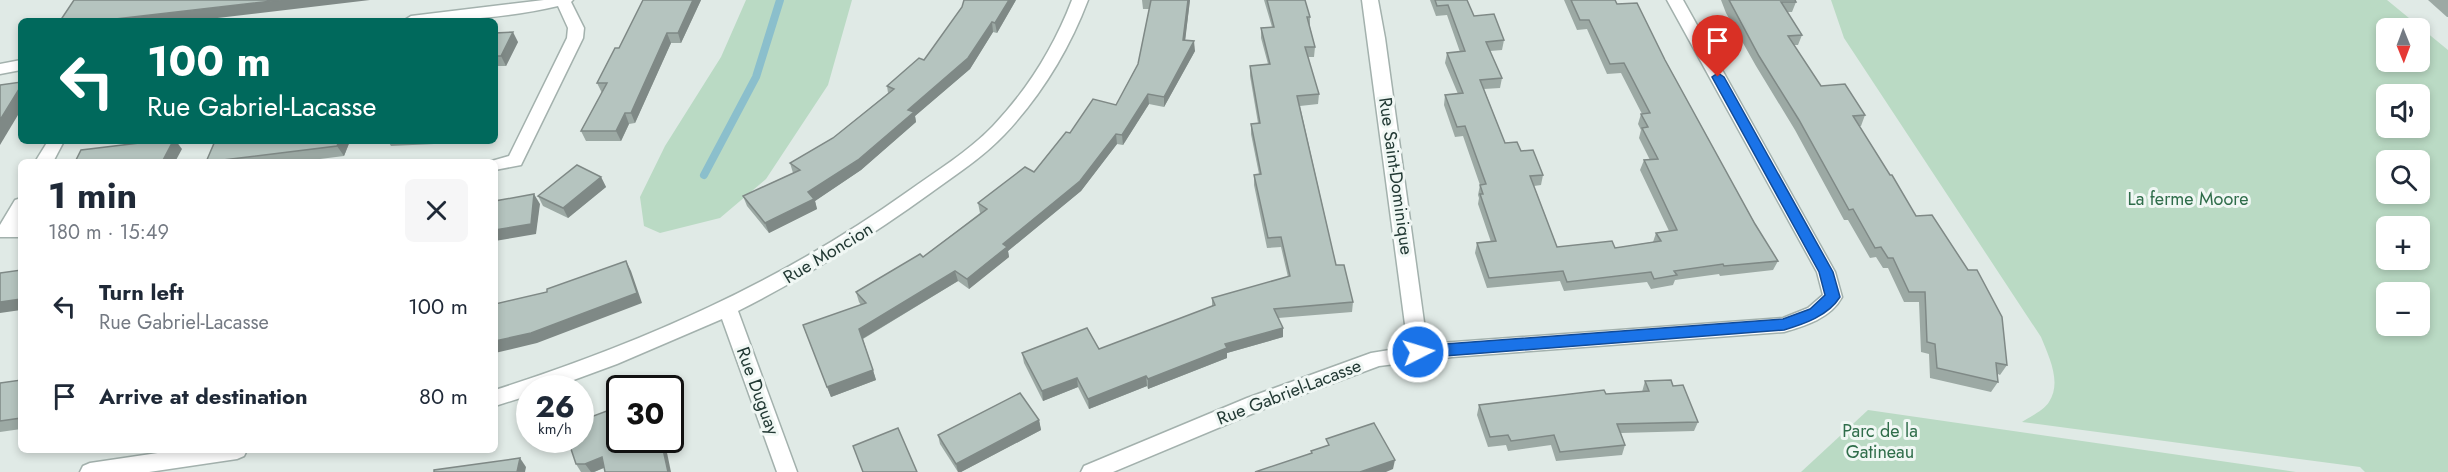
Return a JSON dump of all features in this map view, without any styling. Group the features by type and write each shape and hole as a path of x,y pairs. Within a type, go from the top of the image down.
{"street":[{"path":"438,18 529,8 564,0 576,28 575,38 515,161 498,164"},
{"name":"Rue Moncion","path":"498,397 577,372 728,309 771,288 899,209 997,132 1017,110 1044,74 1058,50 1080,0"},
{"name":"Rue Saint-Dominique","path":"1370,0 1377,38 1418,352"},
{"name":"Rue Gabriel-Lacasse","path":"1091,472 1254,404 1368,362 1418,352 1784,325 1815,313 1833,297 1826,272 1675,0"},
{"path":"0,69 18,66"},
{"path":"46,159 54,144"},
{"path":"18,209 5,232 18,230"},
{"name":"Rue Duguay","path":"728,309 787,472"},
{"path":"90,472 217,453"}],"green space":[{"path":"746,0 852,0 828,85 766,179 720,218 660,233 644,226 640,197 665,146 721,57"},
{"name":"La ferme Moore","path":"1831,0 2387,0 2409,18 2376,18 2376,72 2430,72 2430,35 2448,50 2448,472 2365,472 2360,467 2022,422 2044,408 2053,394 2053,370 2041,337 1844,38"},
{"name":"Parc de la Gatineau","path":"1868,410 2296,472 1801,472"}],"building":[{"path":"74,0 281,0 124,18 62,18"},
{"path":"643,0 693,0 678,33 667,33 631,113 625,113 616,131 581,131 607,83 597,83 615,48 619,48"},
{"path":"964,0 1009,0 995,23 992,22 968,58 908,110 914,112 858,160 808,192 814,199 765,223 743,196 800,170 790,163 833,138 894,89 887,86 919,58 924,60 962,7"},
{"path":"1151,0 1188,0 1183,40 1194,41 1164,97 1148,94 1122,135 1116,134 1080,181 1003,244 1007,247 967,279 955,271 859,329 873,370 827,387 803,325 866,303 856,292 920,254 923,257 987,209 978,203 1025,167 1034,172 1066,132 1070,133 1093,99 1116,105 1138,64"},
{"path":"1267,0 1305,0 1310,17 1307,17 1315,47 1305,47 1319,94 1297,96 1336,265 1344,265 1353,302 1274,309 1283,328 1225,344 1227,348 1148,379 1146,376 1088,399 1077,378 1042,391 1022,353 1087,328 1099,349 1215,305 1212,298 1290,276 1281,237 1268,238 1254,175 1261,174 1251,124 1260,123 1250,66 1270,64 1261,28 1274,27"},
{"path":"1435,0 1467,0 1474,16 1494,14 1504,40 1486,42 1502,78 1480,80 1505,143 1517,142 1521,151 1533,150 1543,175 1530,176 1557,247 1612,241 1615,248 1661,241 1656,233 1677,230 1644,160 1658,159 1642,128 1648,127 1641,114 1650,113 1624,63 1610,64 1589,20 1580,20 1571,0 1615,0 1617,4 1637,3 1665,60 1755,224 1778,261 1724,266 1723,264 1674,271 1677,275 1654,279 1651,272 1567,282 1563,271 1489,278 1477,243 1496,241 1480,194 1483,194 1480,185 1486,184 1465,126 1457,127 1445,95 1463,93 1447,53 1465,51 1448,5 1437,6"},
{"path":"1729,0 1795,0 1796,2 1781,2 1802,35 1788,36 1821,86 1845,84 1865,115 1853,116 1916,216 1932,215 1968,270 1977,270 2002,317 2007,365 1996,363 1998,382 1937,368 1935,344 1927,342 1925,292 1909,292 1893,258 1888,258 1881,247 1875,248 1853,209 1849,210"},
{"path":"513,32 501,56 498,56 498,33"},
{"path":"18,82 18,91 0,120 0,85"},
{"path":"131,144 171,144 164,159 76,159 81,150"},
{"path":"214,144 338,144 337,146 231,159 207,159"},
{"path":"577,165 601,177 563,208 538,196"},
{"path":"534,194 531,224 498,230 498,200"},
{"path":"626,261 637,293 531,333 498,340 498,303 547,292 547,289"},
{"path":"18,270 18,299 0,302 0,273"},
{"path":"18,380 18,418 0,421 0,383"},
{"path":"1671,380 1673,386 1683,385 1698,422 1617,424 1625,445 1560,452 1554,435 1511,441 1508,435 1490,437 1479,405 1604,390 1606,394 1649,391 1645,381"},
{"path":"1020,393 1039,420 956,464 938,435"},
{"path":"606,411 606,453 664,453 668,472 605,472 602,457 585,464 576,464 572,453 594,453 594,416"},
{"path":"1374,423 1395,460 1360,472 1255,472 1312,453 1311,451 1329,445 1326,439"},
{"path":"898,428 917,472 863,472 853,446"},
{"path":"520,458 517,472 434,472 434,470"}],"waterway":[{"path":"704,175 756,77 780,0"}],"route":[{"path":"1418,352 1784,325 1815,313 1833,297 1826,272 1718,77"}]}
